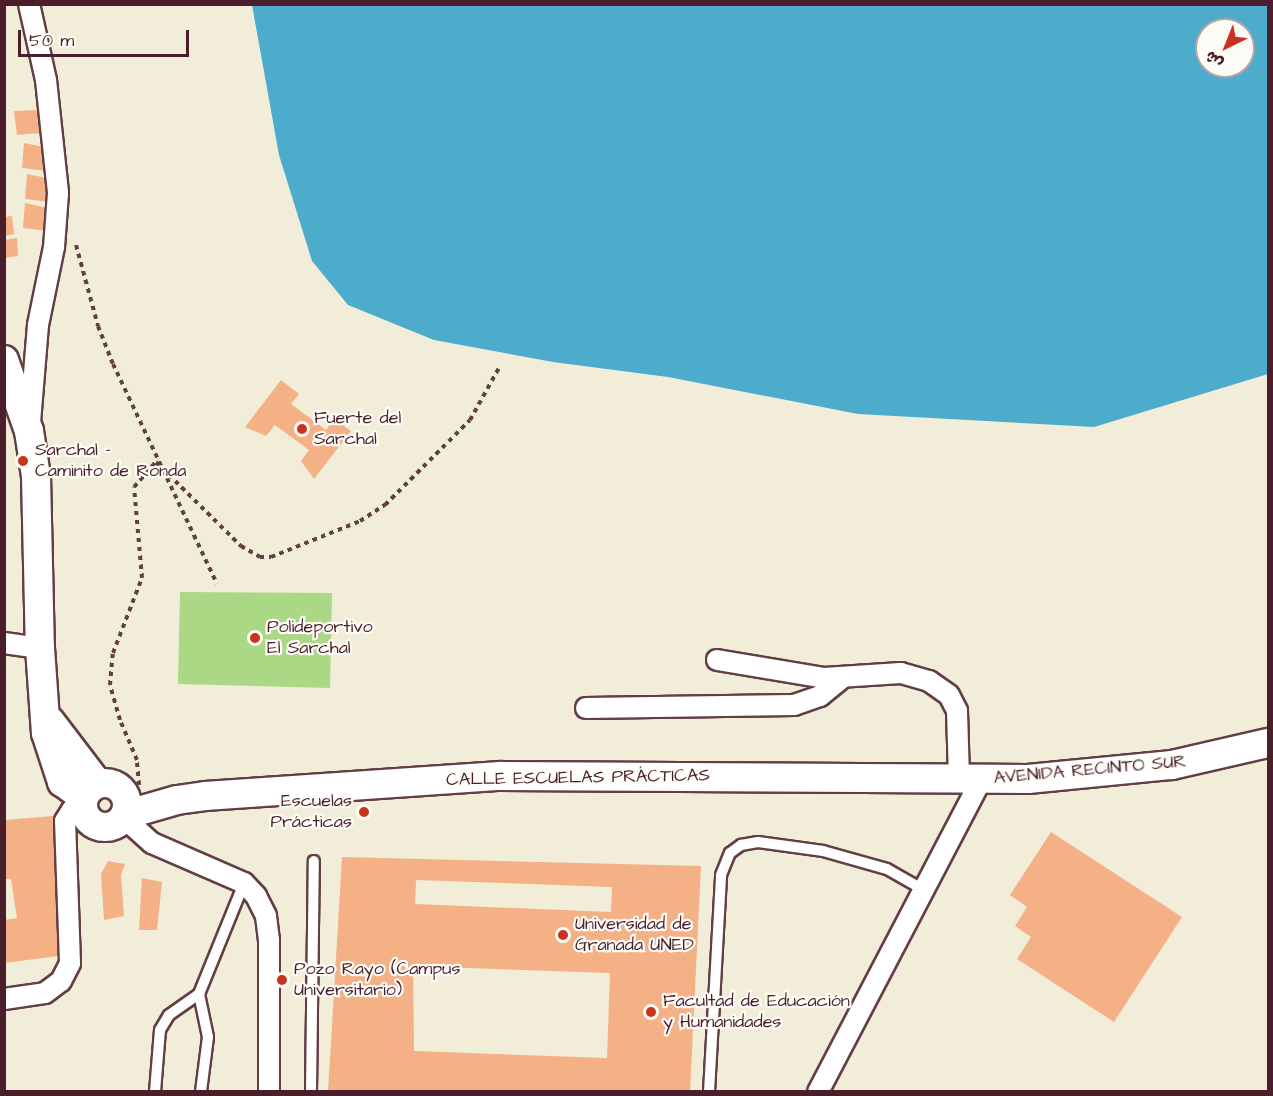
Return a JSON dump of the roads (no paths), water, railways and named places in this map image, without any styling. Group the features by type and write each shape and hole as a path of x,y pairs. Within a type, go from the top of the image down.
{"main road":[{"path":"4,360 29,431 36,476 40,648 45,714 69,751 110,800"},
{"name":"AVENIDA RECINTO SUR","path":"970,780 1172,765 1266,747"},
{"name":"CALLE ESCUELAS PRÁCTICAS","path":"110,800 177,800 500,776 970,780"}],"street":[{"path":"29,4 46,80 58,193 54,247 38,325 29,431"},
{"path":"4,643 40,648"},
{"path":"717,660 841,679 901,674 929,681 949,695 957,711 970,780 924,890 818,1092"},
{"path":"586,708 794,705 820,696 841,679"},
{"path":"4,999 45,993 61,981 70,963 65,821 72,810 110,800 152,843 244,883 266,916 269,1092"}],"lane":[{"path":"709,1092 721,875 730,853 741,845 758,842 823,851 887,869 924,890"},
{"path":"311,1092 314,861"},
{"path":"155,1092 160,1029 169,1015 199,994 244,883"},
{"path":"199,994 208,1037 201,1092"}],"water":[{"path":"252,5 1268,5 1268,374 1094,427 858,414 668,377 553,362 434,340 348,305 312,261 279,155"}],"place":[{"name":"Fuerte del Sarchal","path":"302,429"},
{"name":"Sarchal - Caminito de Ronda","path":"23,461"},
{"name":"Polideportivo El Sarchal","path":"255,638"},
{"name":"Escuelas Prácticas","path":"364,812"},
{"name":"Universidad de Granada UNED","path":"563,935"},
{"name":"Pozo Rayo (Campus Universitario)","path":"282,980"},
{"name":"Facultad de Educación y Humanidades","path":"651,1012"}]}
